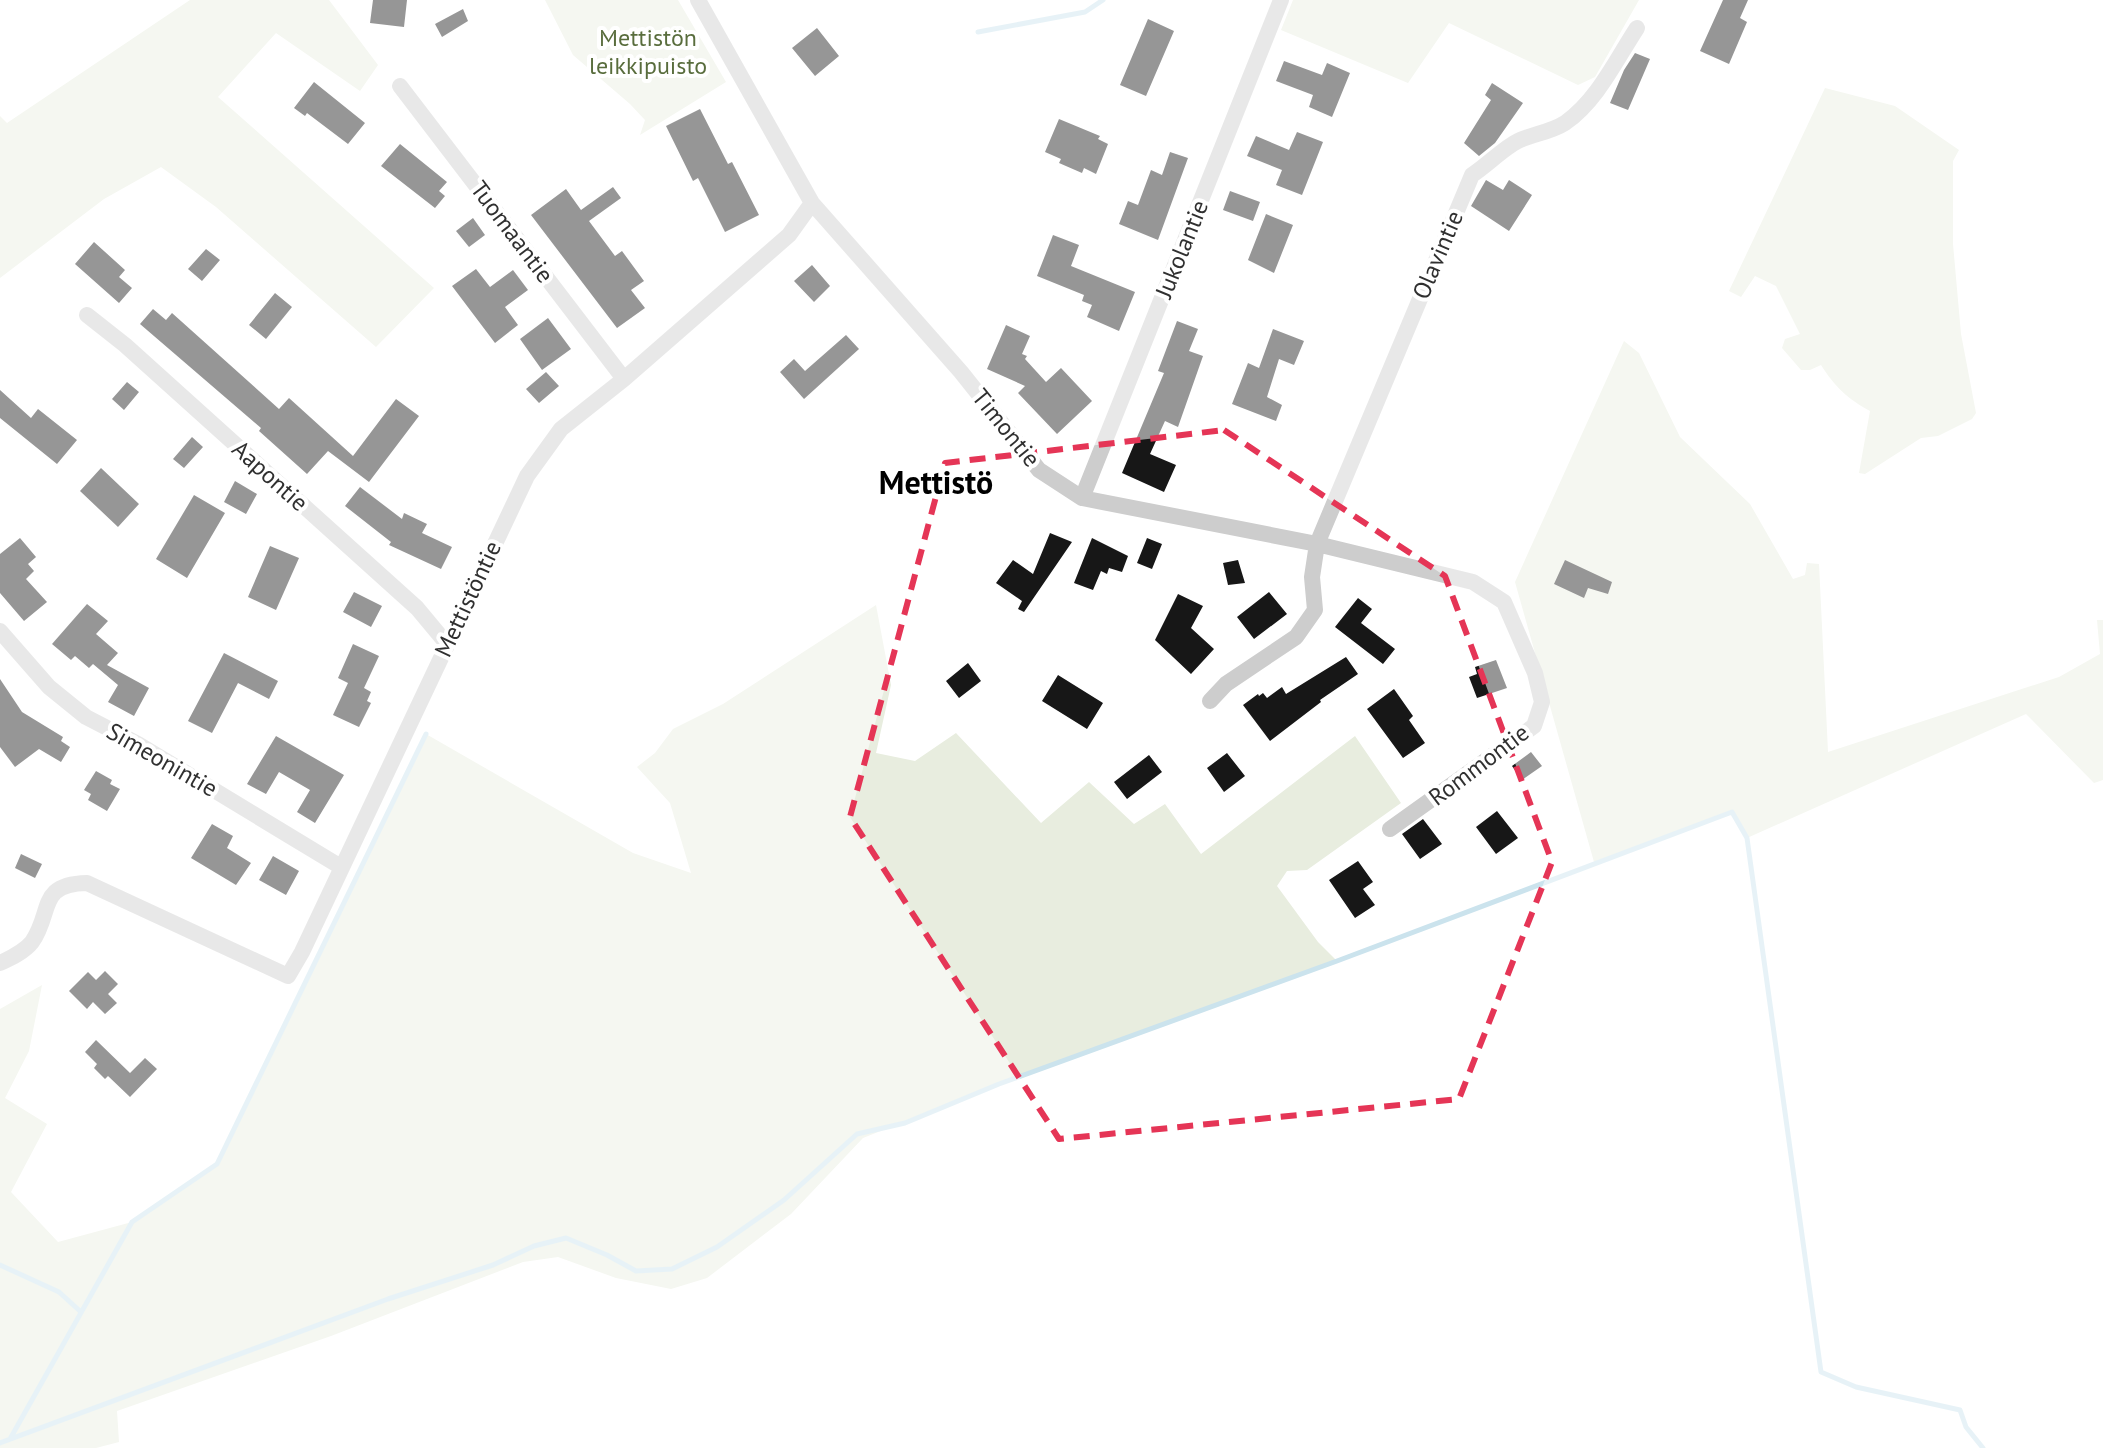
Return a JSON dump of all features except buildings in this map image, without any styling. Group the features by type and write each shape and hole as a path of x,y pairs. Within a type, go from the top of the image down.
{"street":[{"path":"698,0 812,203"},
{"name":"Jukolantie","path":"1082,498 1281,0"},
{"name":"Olavintie","path":"1210,701 1226,684 1296,637 1315,610 1312,577 1317,544 1472,175 1515,142 1563,124 1600,85 1637,28"},
{"name":"Tuomaantie","path":"400,86 624,379"},
{"name":"Mettistöntie","path":"0,963 31,942 56,891 67,884 87,883 288,976 527,476 561,429 624,379 789,235 812,203"},
{"name":"Timontie","path":"812,203 961,372 1039,470 1082,498 1317,544"},
{"name":"Aapontie","path":"87,315 125,345 417,608 447,644"},
{"name":"Rommontie","path":"1317,544 1473,582 1504,602 1535,673 1542,702 1534,726 1390,829"},
{"name":"Simeonintie","path":"0,631 49,687 86,717 138,744 341,867"}],"highlighted area":[{"path":"1224,430 1445,576 1552,862 1459,1099 1059,1139 850,817 945,463"}],"green space":[{"path":"190,0 329,0 378,65 360,91 276,33 218,97 434,288 376,347 216,207 161,167 104,199 0,278 0,116 7,123"},
{"name":"Mettistön leikkipuisto","path":"545,0 678,0 726,82 640,135 645,120 573,55"},
{"path":"1293,0 1639,0 1595,77 1578,85 1449,23 1408,83 1281,30"},
{"path":"1825,88 1895,106 1959,150 1953,161 1953,244 1961,334 1976,413 1972,419 1938,436 1921,438 1865,474 1859,473 1870,411 1842,392 1821,365 1801,370 1782,348 1785,339 1800,334 1776,286 1755,276 1741,297 1729,291"},
{"path":"1624,341 1639,353 1680,437 1750,504 1793,579 1805,575 1807,563 1819,564 1828,752 2059,677 2100,654 2097,620 2103,620 2103,780 2094,783 2026,714 1747,838 1732,812 1594,862 1515,582"},
{"path":"876,605 891,685 876,753 915,761 956,733 1041,823 1089,782 1134,824 1165,804 1201,854 1355,736 1401,803 1307,870 1287,871 1277,886 1318,942 1337,961 999,1084 863,1138 791,1214 707,1278 671,1289 616,1278 558,1257 523,1262 331,1336 117,1411 119,1442 96,1448 0,1448 0,1009 42,985 29,1051 5,1098 47,1124 11,1192 58,1242 132,1222 217,1164 426,734 633,853 691,873 670,803 637,767 655,753 673,729 723,704"}],"waterway":[{"path":"978,32 1085,12 1103,0"},
{"path":"10,1439 132,1222 217,1164 426,734"},
{"path":"0,1443 388,1299 493,1265 534,1246 566,1238 636,1271 672,1269 717,1247 784,1200 857,1134 905,1123 999,1084 1732,812 1747,838 1821,1372 1856,1387 1960,1410 1966,1427 1983,1448"},
{"path":"0,1265 59,1292 81,1312"}],"district":[{"name":"Mettistö","path":"936,483"}]}
